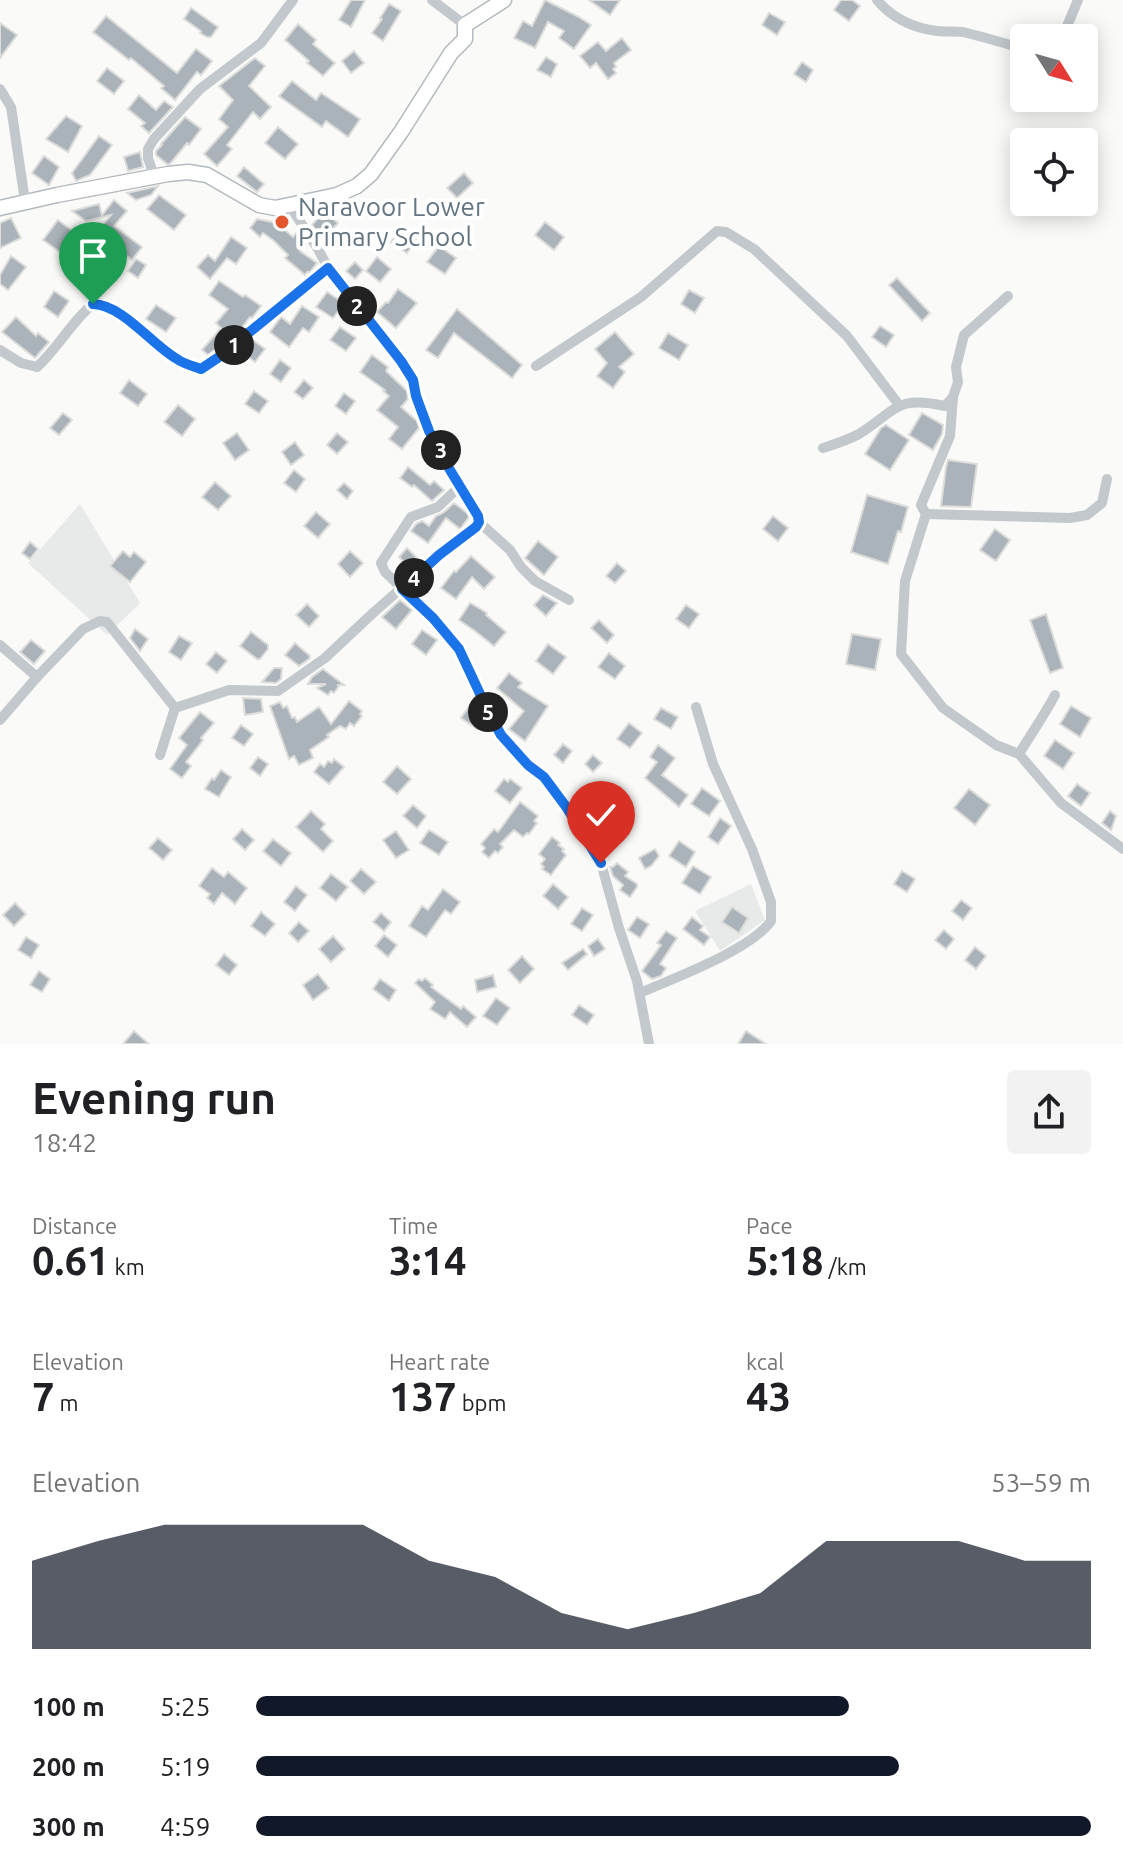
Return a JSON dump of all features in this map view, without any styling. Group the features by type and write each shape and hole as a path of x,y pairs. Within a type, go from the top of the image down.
{"main road":[{"path":"0,208 154,176 188,172 207,175 259,205 275,208 337,195 357,186 371,174 451,53 465,39 465,25 504,0"}],"street":[{"path":"154,176 148,158 148,149 154,139 200,89 261,43 293,0"},
{"path":"432,0 465,25"},
{"path":"877,0 899,20 937,31 956,31 1010,45"},
{"path":"1068,24 1078,0"},
{"path":"0,89 11,107 25,201"},
{"path":"290,206 328,268 413,380 429,431 473,505 479,522 510,550 535,581 569,600"},
{"path":"536,366 641,297 717,231 726,232 754,249 847,336 899,405"},
{"path":"0,350 21,363 37,367 83,312 93,304 101,304 129,321 178,360 201,369 328,268"},
{"path":"1008,296 964,335 956,367 958,382 953,397 950,436 921,505 926,514 905,581 901,654 943,708 996,745 1019,754 1061,803 1123,849"},
{"path":"823,448 857,435 899,405 922,401 945,406 953,397"},
{"path":"926,514 1070,518 1087,515 1102,503 1107,479"},
{"path":"461,485 438,507 411,517 381,563 388,576 433,618 459,649 501,735 528,765 544,777 601,863 640,993 649,1044"},
{"path":"175,708 229,690 278,691 325,658 479,522"},
{"path":"0,720 83,629 100,621 107,622 175,708"},
{"path":"0,645 37,677"},
{"path":"1019,754 1042,721 1055,695"},
{"path":"640,993 719,958 757,937 771,921 771,902 752,849 713,764 696,707"},
{"path":"160,755 175,708"}],"shaded area":[{"path":"80,504 140,603 107,635 28,563"},
{"path":"751,884 765,920 720,951 695,911"}],"building":[{"path":"351,0 365,0 351,27 339,20"},
{"path":"545,0 591,25 574,49 559,38 564,31 548,22 535,48 514,38 523,21 532,26"},
{"path":"589,0 620,0 610,15"},
{"path":"841,0 852,0 860,6 849,21 834,10"},
{"path":"389,4 401,11 383,41 372,33"},
{"path":"191,8 218,27 211,37 200,33 184,19"},
{"path":"769,13 785,22 777,35 762,25"},
{"path":"106,16 177,73 196,49 212,61 201,75 197,72 175,100 161,88 164,86 131,58 129,60 93,32"},
{"path":"0,23 17,35 0,58"},
{"path":"298,24 316,40 313,44 335,63 323,76 285,40"},
{"path":"622,38 631,50 614,63 616,73 608,79 596,63 590,68 580,56 598,42 606,51"},
{"path":"354,51 364,63 351,73 342,61"},
{"path":"546,57 557,64 551,77 537,70"},
{"path":"255,58 265,66 249,86 271,107 260,119 253,112 227,145 232,149 217,166 204,154 228,127 219,119 233,100 219,86"},
{"path":"802,62 813,70 806,82 794,74"},
{"path":"107,68 124,81 114,94 97,81"},
{"path":"292,81 316,100 321,93 360,119 348,137 326,121 322,127 279,96"},
{"path":"139,95 156,110 164,101 173,107 149,133 141,126 145,123 128,109"},
{"path":"66,116 82,126 68,152 46,139"},
{"path":"185,117 201,129 189,145 187,143 167,164 156,155 156,151"},
{"path":"278,127 298,144 285,159 265,143"},
{"path":"99,136 112,145 90,175 76,181 72,173"},
{"path":"140,152 143,167 128,171 124,157"},
{"path":"44,156 59,167 49,185 32,173"},
{"path":"244,167 264,184 257,192 237,176"},
{"path":"464,173 473,183 457,198 447,188"},
{"path":"158,186 151,195 136,200 127,193"},
{"path":"159,195 186,215 174,230 147,209"},
{"path":"114,200 127,211 114,226 142,247 132,260 118,249 121,246 99,230 111,215 86,221 72,211 99,204 102,215"},
{"path":"324,211 338,223 325,237 317,233 312,225"},
{"path":"11,218 21,238 0,248 0,223"},
{"path":"257,219 277,223 293,237 297,232 306,245 300,251 317,263 310,272 305,275 285,258 288,255 274,241 263,233 260,237 250,228"},
{"path":"58,220 98,250 89,262 66,244 60,252 43,240"},
{"path":"545,222 564,237 554,250 535,235"},
{"path":"400,229 416,240 407,253 391,242"},
{"path":"231,237 247,248 236,264 227,258 210,279 197,267 208,255 215,261"},
{"path":"439,246 456,258 445,274 427,262"},
{"path":"11,256 26,267 8,290 0,284 0,275"},
{"path":"377,257 391,269 380,282 366,271"},
{"path":"136,259 146,265 138,278 128,271"},
{"path":"355,262 363,270 355,279 346,271"},
{"path":"897,278 930,313 922,321 889,285"},
{"path":"219,281 261,306 240,330 208,355 202,350 221,328 216,323 228,309 209,295"},
{"path":"398,289 417,303 396,328 377,312"},
{"path":"689,290 704,298 695,313 681,304"},
{"path":"54,291 69,301 58,317 44,307"},
{"path":"327,292 344,303 333,318 316,307"},
{"path":"156,305 176,318 166,332 146,319"},
{"path":"302,306 319,317 309,332 303,328 289,347 270,332 281,317 290,324"},
{"path":"457,309 522,365 512,378 454,333 438,358 426,350"},
{"path":"16,317 36,336 38,333 49,342 35,358 2,332"},
{"path":"880,326 894,335 886,347 872,337"},
{"path":"340,327 356,338 346,351 330,340"},
{"path":"615,332 634,354 619,367 625,372 613,388 597,376 607,363 595,349"},
{"path":"668,333 688,345 679,360 659,348"},
{"path":"253,340 265,349 255,362 241,352"},
{"path":"372,355 388,367 386,371 407,391 408,399 401,407 417,421 419,428 402,449 389,439 398,427 377,410 389,396 360,372"},
{"path":"280,360 291,368 281,382 270,374"},
{"path":"129,380 147,394 138,406 120,393"},
{"path":"304,380 313,388 303,399 294,392"},
{"path":"254,391 268,401 259,413 245,404"},
{"path":"344,393 355,401 346,414 335,406"},
{"path":"178,405 195,419 182,436 164,422"},
{"path":"63,413 72,420 59,435 50,428"},
{"path":"922,413 943,425 942,434 933,450 909,435"},
{"path":"886,425 909,440 890,470 865,454"},
{"path":"237,433 249,450 235,460 223,443"},
{"path":"337,433 348,442 337,454 327,445"},
{"path":"295,442 304,455 291,465 282,452"},
{"path":"948,460 977,464 971,507 941,506"},
{"path":"408,467 430,485 434,481 444,490 432,501 414,485 412,487 400,478"},
{"path":"294,470 305,479 296,492 284,483"},
{"path":"215,482 231,496 218,510 202,497"},
{"path":"344,483 353,491 347,499 337,490"},
{"path":"867,495 908,507 888,564 851,552"},
{"path":"454,503 469,517 460,529 446,518 428,543 411,531 422,521 429,526 436,516"},
{"path":"316,512 330,524 318,538 304,526"},
{"path":"773,516 788,528 778,541 763,529"},
{"path":"995,529 1010,540 996,561 980,550"},
{"path":"538,541 558,557 544,575 525,558"},
{"path":"30,542 38,549 30,559 22,553"},
{"path":"407,548 416,557 408,566 399,557"},
{"path":"123,551 130,557 134,552 146,562 130,582 110,566"},
{"path":"350,551 363,563 350,577 338,564"},
{"path":"471,556 495,577 484,589 472,577 456,599 441,588"},
{"path":"617,563 626,571 615,583 606,576"},
{"path":"543,595 557,603 546,616 534,605"},
{"path":"400,600 412,610 396,629 382,617"},
{"path":"470,603 487,613 506,632 494,646 459,620"},
{"path":"307,604 319,616 309,627 296,615"},
{"path":"686,605 699,614 689,628 676,619"},
{"path":"1046,614 1063,668 1050,673 1030,620"},
{"path":"599,620 614,635 607,643 591,628"},
{"path":"135,629 148,639 140,651 130,638"},
{"path":"422,630 437,640 426,655 412,644"},
{"path":"251,632 268,645 260,659 240,646"},
{"path":"852,634 881,639 875,670 846,664"},
{"path":"179,636 192,643 181,660 169,652"},
{"path":"31,640 45,651 34,664 20,652"},
{"path":"295,643 310,656 299,666 285,655"},
{"path":"548,644 566,657 553,674 536,661"},
{"path":"216,652 227,661 217,673 206,664"},
{"path":"609,653 625,666 615,679 598,667"},
{"path":"274,668 282,668 281,679 276,683 262,682"},
{"path":"323,669 344,685 337,685 334,693 331,691 328,695 317,688 326,684 308,684"},
{"path":"509,673 522,683 518,687 548,706 525,741 509,729 524,711 497,688"},
{"path":"243,698 261,699 263,712 245,715"},
{"path":"349,701 362,711 354,726 350,723 346,729 340,726 327,735 329,737 310,750 313,758 299,765 294,756 289,759 270,706 280,702 283,708 287,706 297,722 319,707 331,724"},
{"path":"470,705 480,712 483,719 477,729 461,718"},
{"path":"1071,706 1091,718 1080,737 1060,724"},
{"path":"661,708 678,717 671,729 654,719"},
{"path":"200,712 214,723 186,762 191,766 182,778 170,769 187,745 179,738"},
{"path":"629,723 642,733 630,748 617,739"},
{"path":"241,725 253,734 244,746 232,738"},
{"path":"1055,740 1074,753 1063,769 1044,756"},
{"path":"563,744 572,751 563,763 554,755"},
{"path":"658,745 675,758 662,775 688,795 679,807 645,778 657,762 650,757"},
{"path":"593,755 602,763 593,772 585,764"},
{"path":"258,757 268,764 260,776 250,768"},
{"path":"334,759 344,767 329,784 314,772 320,764 324,767"},
{"path":"397,766 411,779 397,794 383,782"},
{"path":"221,770 231,777 219,797 205,789"},
{"path":"504,779 508,782 510,779 522,788 510,803 495,791"},
{"path":"1077,784 1090,793 1081,806 1068,796"},
{"path":"702,788 720,801 709,816 691,804"},
{"path":"969,789 990,805 975,825 954,808"},
{"path":"520,802 538,816 534,821 537,823 523,837 514,830 500,844 503,847 498,853 495,851 489,858 482,852 485,848 481,844 494,829 498,832"},
{"path":"413,805 426,816 417,828 403,816"},
{"path":"311,811 325,824 321,829 333,841 323,852 296,827"},
{"path":"1110,811 1116,816 1111,830 1102,823"},
{"path":"720,818 731,826 718,844 708,837"},
{"path":"242,829 254,840 245,850 233,839"},
{"path":"429,830 448,842 439,855 420,843"},
{"path":"396,831 409,850 396,858 383,840"},
{"path":"552,837 560,843 558,845 566,855 551,875 542,869 545,859 539,854"},
{"path":"158,838 172,850 163,860 149,848"},
{"path":"273,839 291,853 281,866 263,851"},
{"path":"679,841 695,852 686,867 669,856"},
{"path":"655,849 659,856 645,869 639,858"},
{"path":"617,863 628,872 625,876 637,884 630,897 620,890 623,885 613,876 610,867"},
{"path":"693,866 711,877 700,894 682,883"},
{"path":"212,868 224,877 228,872 247,888 235,904 222,893 214,904 207,898 210,894 199,886"},
{"path":"361,869 376,882 364,894 350,881"},
{"path":"902,871 915,879 907,892 894,884"},
{"path":"331,874 348,887 336,901 320,888"},
{"path":"553,884 568,897 558,909 543,896"},
{"path":"296,886 307,895 295,911 284,902"},
{"path":"443,889 460,902 451,914 445,910 426,937 409,926 422,906 428,910"},
{"path":"961,900 972,908 963,920 952,911"},
{"path":"15,903 26,914 14,926 3,915"},
{"path":"732,907 748,918 739,933 722,922"},
{"path":"582,908 593,915 582,931 571,924"},
{"path":"261,912 275,924 265,936 251,926"},
{"path":"381,913 391,922 384,931 373,922"},
{"path":"637,917 649,924 640,938 628,930"},
{"path":"692,917 703,926 700,930 710,937 704,945 683,929"},
{"path":"299,922 309,931 298,942 289,933"},
{"path":"944,930 954,939 946,949 935,940"},
{"path":"666,931 677,938 660,964 666,968 661,976 652,979 642,971 661,945 657,943"},
{"path":"384,935 397,945 388,957 375,946"},
{"path":"333,936 345,949 331,962 319,949"},
{"path":"26,937 39,945 31,958 18,950"},
{"path":"598,939 605,949 594,956 588,946"},
{"path":"975,947 986,956 976,969 965,960"},
{"path":"583,949 587,954 568,970 562,963"},
{"path":"224,954 237,965 229,975 216,965"},
{"path":"522,956 534,969 520,983 508,970"},
{"path":"39,971 50,979 42,992 30,985"},
{"path":"318,974 329,988 313,1000 303,985"},
{"path":"493,975 496,987 477,992 475,980"},
{"path":"425,978 433,985 431,987 476,1017 467,1027 450,1012 445,1019 430,1009 435,1002 415,983"},
{"path":"380,979 396,990 389,1001 373,989"},
{"path":"496,998 510,1008 497,1025 483,1016"},
{"path":"579,1005 594,1015 587,1025 572,1015"},
{"path":"134,1031 149,1044 123,1044"},
{"path":"746,1031 766,1044 738,1044"}],"place":[{"name":"Naravoor Lower Primary School","path":"282,222"}],"route":[{"path":"93,304 101,304 122,316 178,360 201,369 328,268 413,380 429,431 478,516 476,527 402,589 433,618 459,649 501,735 528,765 544,777 601,863"}]}
